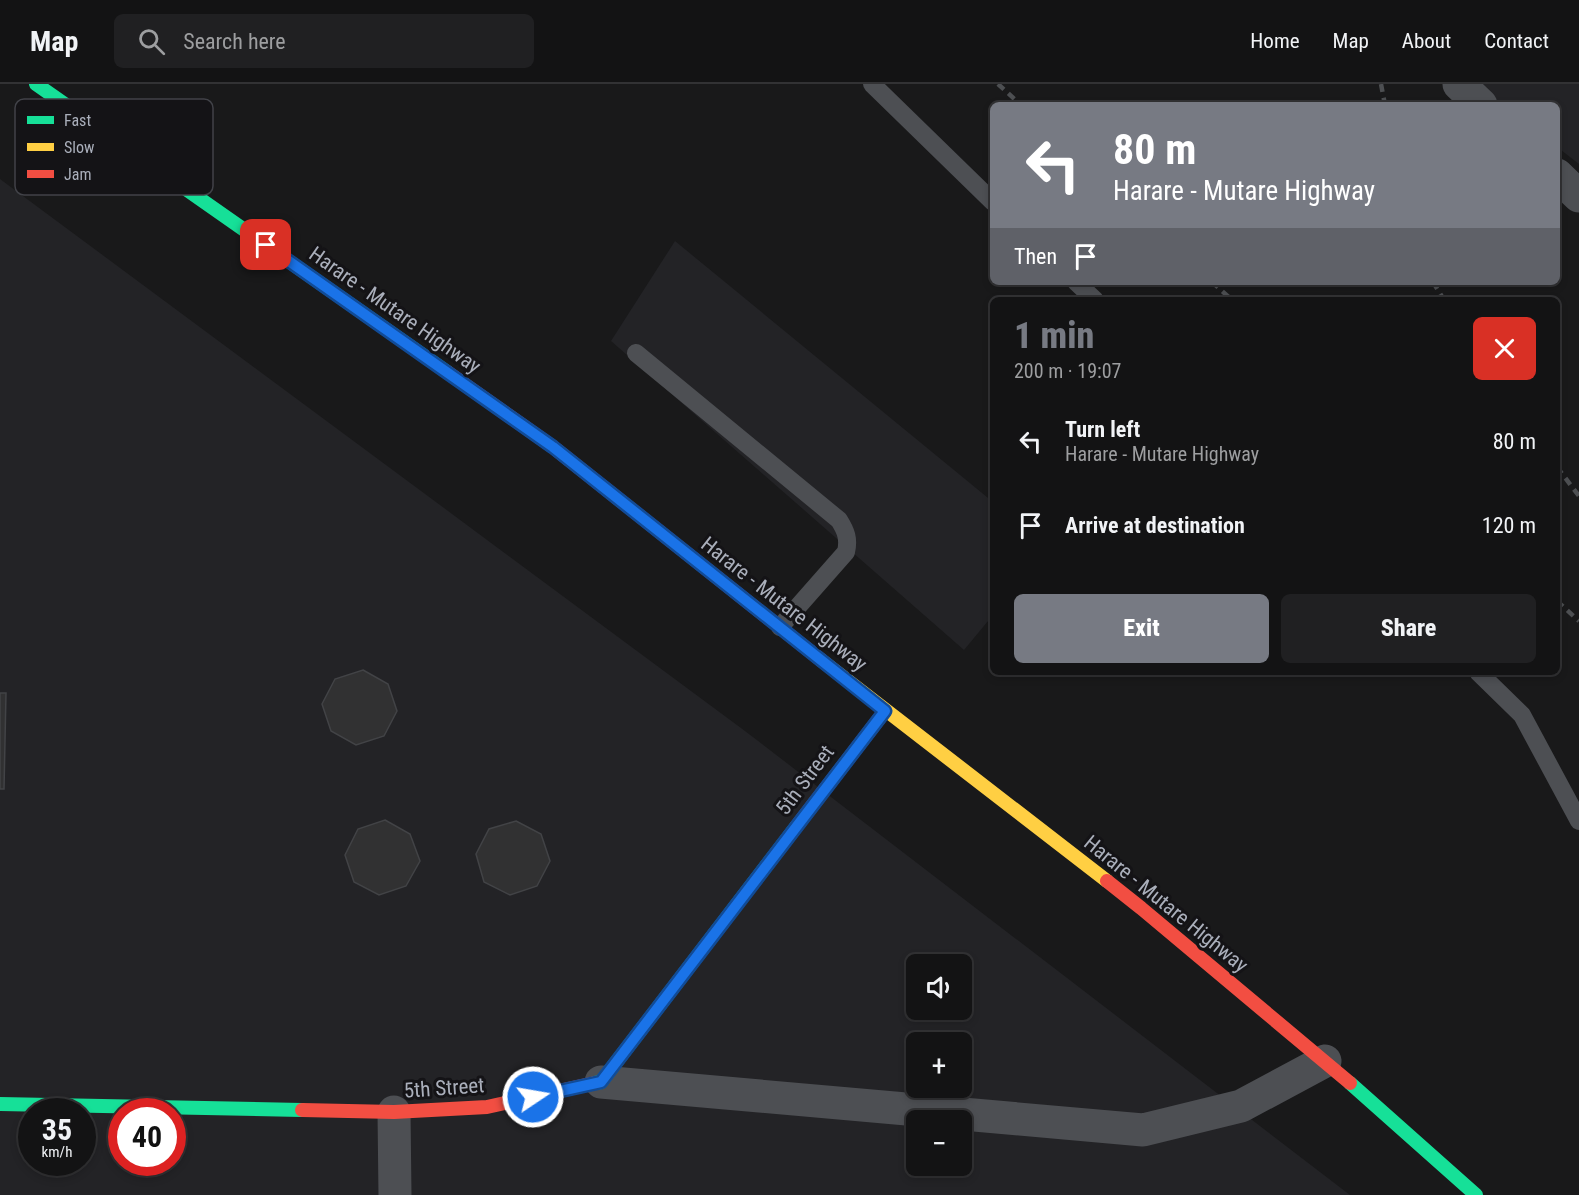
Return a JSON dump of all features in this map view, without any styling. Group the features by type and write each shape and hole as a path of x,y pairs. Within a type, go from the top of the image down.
{"main road":[{"name":"Harare - Mutare Highway","path":"36,84 57,99"},
{"name":"Harare - Mutare Highway","path":"194,195 553,447 885,711 1141,908 1325,1061 1476,1195"},
{"name":"5th Street","path":"0,1104 394,1113 487,1107 601,1082 885,711"}],"street":[{"path":"1459,84 1478,102"},
{"path":"1560,179 1579,196"},
{"path":"601,1082 1143,1130 1241,1106 1325,1061"},
{"path":"394,1113 395,1195"}],"lane":[{"path":"872,84 990,199"},
{"path":"1079,285 1092,297"},
{"path":"636,353 839,520 845,529 849,541 846,552 780,627"},
{"path":"1481,675 1522,715 1579,821"}],"shaded area":[{"path":"1477,84 1579,84 1579,164 1560,149 1560,102 1499,102"},
{"path":"0,179 15,190 15,195 22,195 745,731 1350,1195 0,1195"},
{"path":"675,241 990,500 990,619 964,650 611,341"}],"building":[{"path":"363,670 388,684 397,711 384,736 356,745 331,731 322,704 335,679"},
{"path":"0,693 6,693 4,789 0,789"},
{"path":"385,820 410,834 420,861 406,886 379,895 354,882 345,855 358,829"},
{"path":"516,821 541,834 550,861 537,886 510,895 484,882 476,854 489,829"}],"railway":[{"path":"998,84 1018,102"},
{"path":"1381,84 1384,102"},
{"path":"1215,285 1229,297"},
{"path":"1435,285 1442,297"},
{"path":"1560,471 1579,496"},
{"path":"1560,604 1579,621"}],"traffic: fast":[{"path":"36,84 57,99"},
{"path":"194,195 447,372"},
{"path":"595,1083 601,1082 796,827"},
{"path":"1350,1083 1476,1195"},
{"path":"0,1104 302,1110"}],"traffic: slow":[{"path":"821,660 1107,881"}],"traffic: jam":[{"path":"447,372 553,447 821,660"},
{"path":"796,827 885,711"},
{"path":"1107,881 1350,1083"},
{"path":"302,1110 394,1112 487,1107 595,1083"}],"route":[{"path":"266,245 553,447 885,711 601,1082 533,1097"}]}
